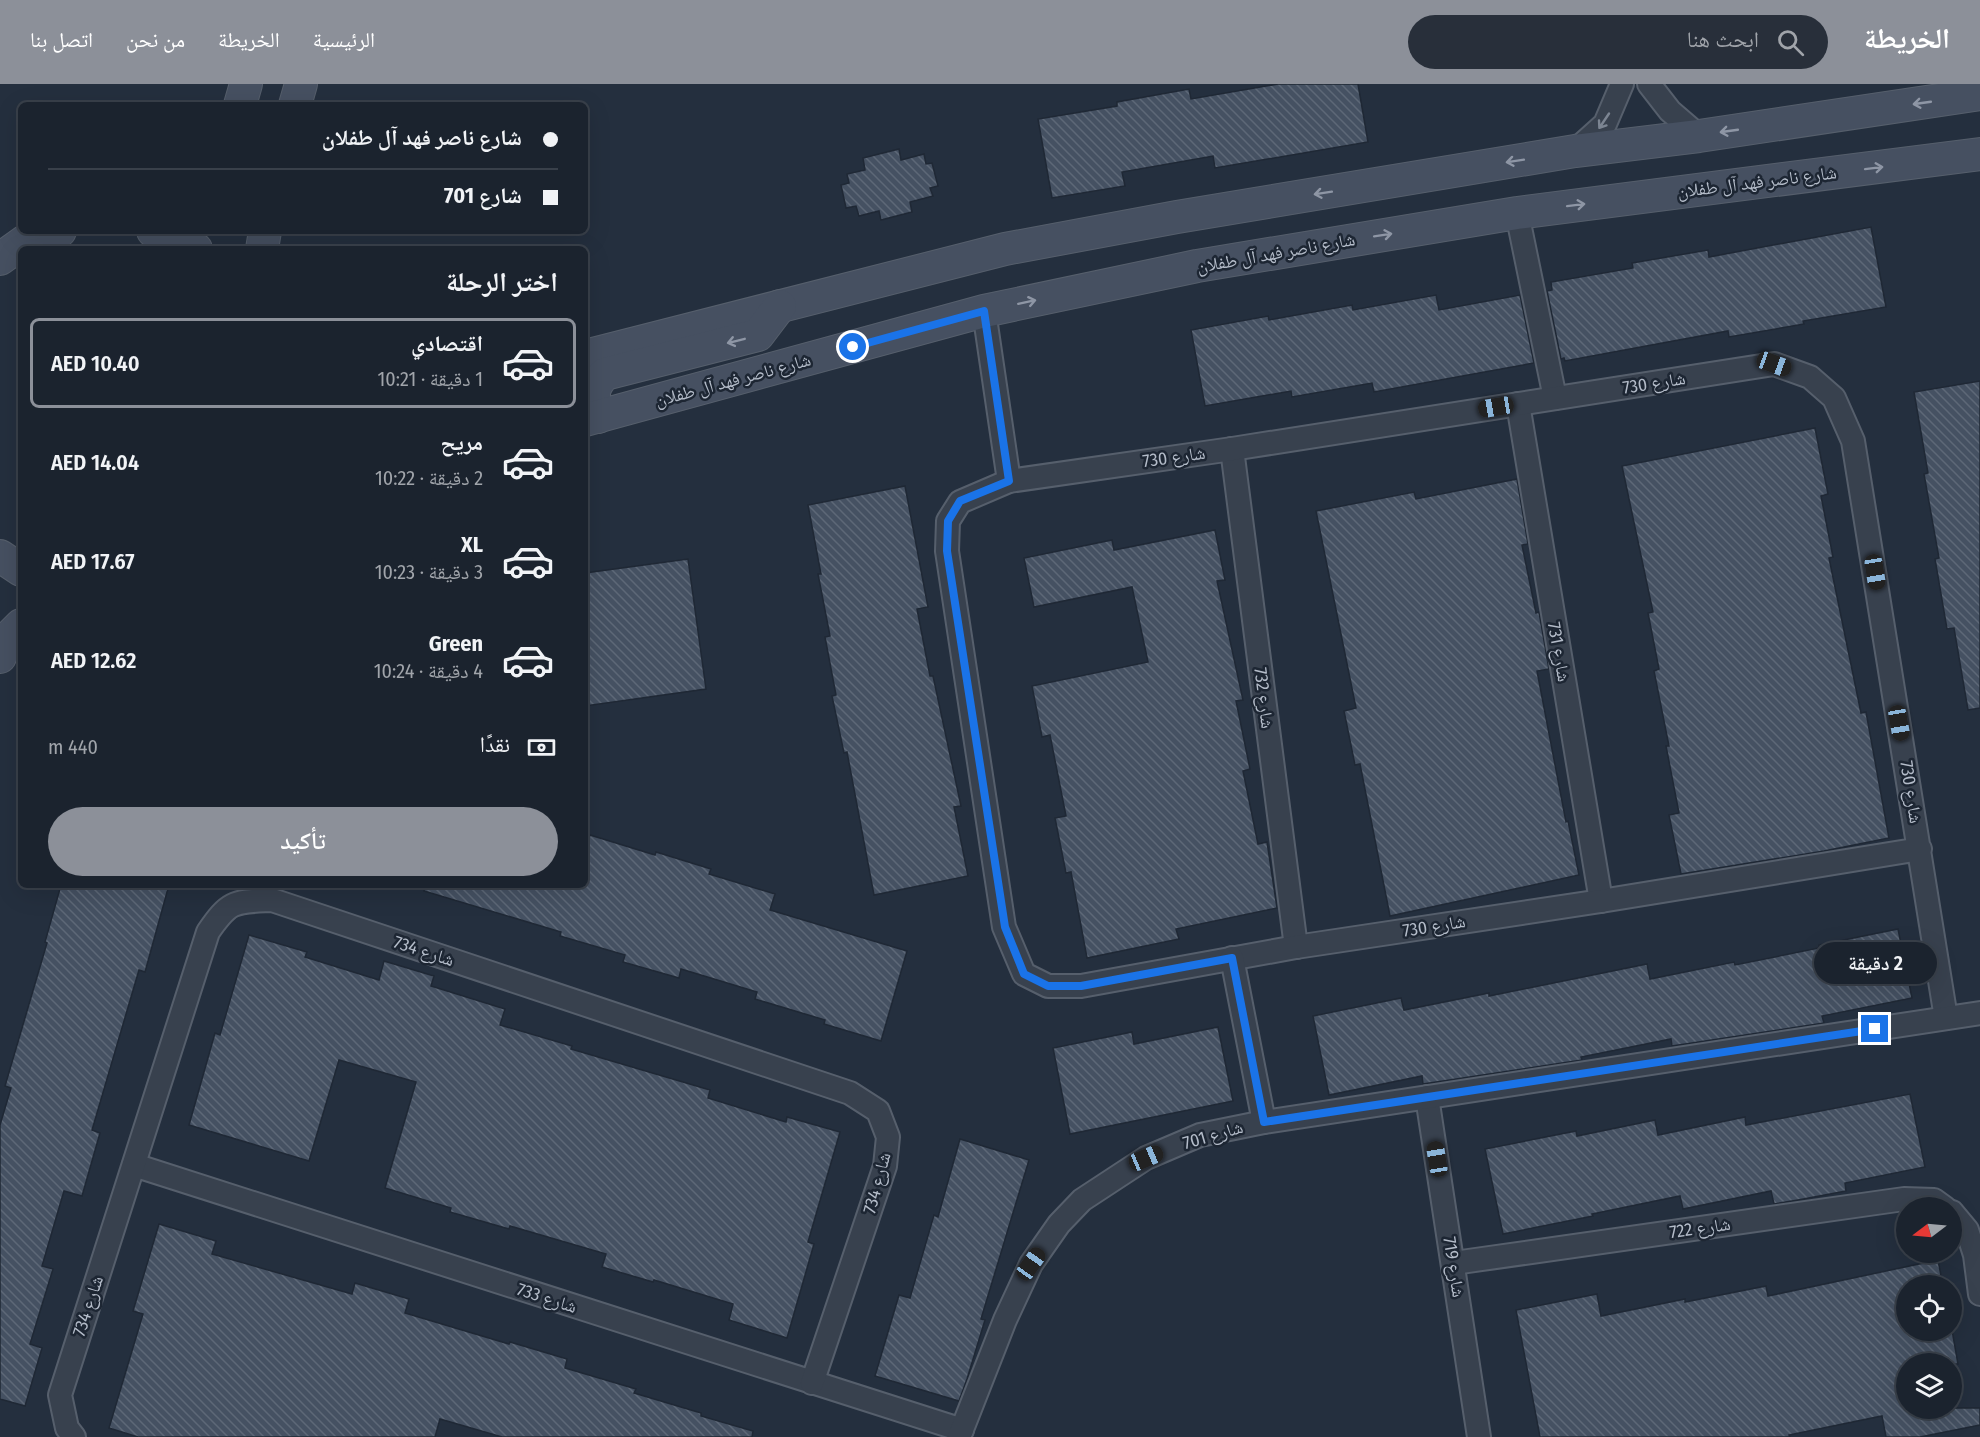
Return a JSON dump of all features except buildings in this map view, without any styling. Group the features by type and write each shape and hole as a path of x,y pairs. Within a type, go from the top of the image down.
{"street":[{"path":"241,102 246,84"},
{"path":"296,102 301,84"},
{"path":"1575,151 1605,124 1622,84"},
{"path":"1649,84 1670,111 1699,135"},
{"path":"588,355 1005,249 1177,217 1575,151 1980,94"},
{"name":"شارع ناصر فهد آل طفلان","path":"591,418 984,311 1197,266 1517,213 1974,156"},
{"path":"1517,213 1555,398"},
{"path":"18,246 25,241 50,234"},
{"path":"160,234 189,246"},
{"path":"0,259 18,246"},
{"path":"591,418 595,384 605,374 758,335 780,306"},
{"path":"984,311 1009,481"},
{"name":"شارع 730","path":"1920,849 1601,901 1296,947 1081,986 1048,986 1024,974 1005,927 947,551 948,521 960,501 1009,481 1232,449 1774,364 1810,377 1834,398 1853,441 1920,849 1946,1018"},
{"name":"شارع 731","path":"1518,404 1601,901"},
{"name":"شارع 732","path":"1232,449 1296,947"},
{"path":"0,556 18,568"},
{"path":"0,657 7,639 18,628"},
{"name":"شارع 734","path":"74,1437 67,1428 60,1395 208,932 224,910 241,902 272,900 850,1093 878,1112 888,1137 885,1166 812,1383"},
{"path":"1232,958 1264,1122"},
{"name":"شارع 701","path":"960,1433 1005,1320 1031,1264 1059,1224 1082,1200 1146,1158 1200,1135 1264,1122 1980,1013"},
{"name":"شارع 719","path":"1427,1097 1479,1437"},
{"name":"شارع 733","path":"134,1165 812,1383 960,1433"},
{"name":"شارع 722","path":"1454,1263 1896,1200"},
{"path":"1962,1224 1967,1230 1975,1255 1980,1294"}],"route":[{"path":"853,347 984,311 1009,481 960,501 948,521 947,551 1005,927 1024,974 1048,986 1081,986 1232,958 1264,1122 1875,1029"}]}
